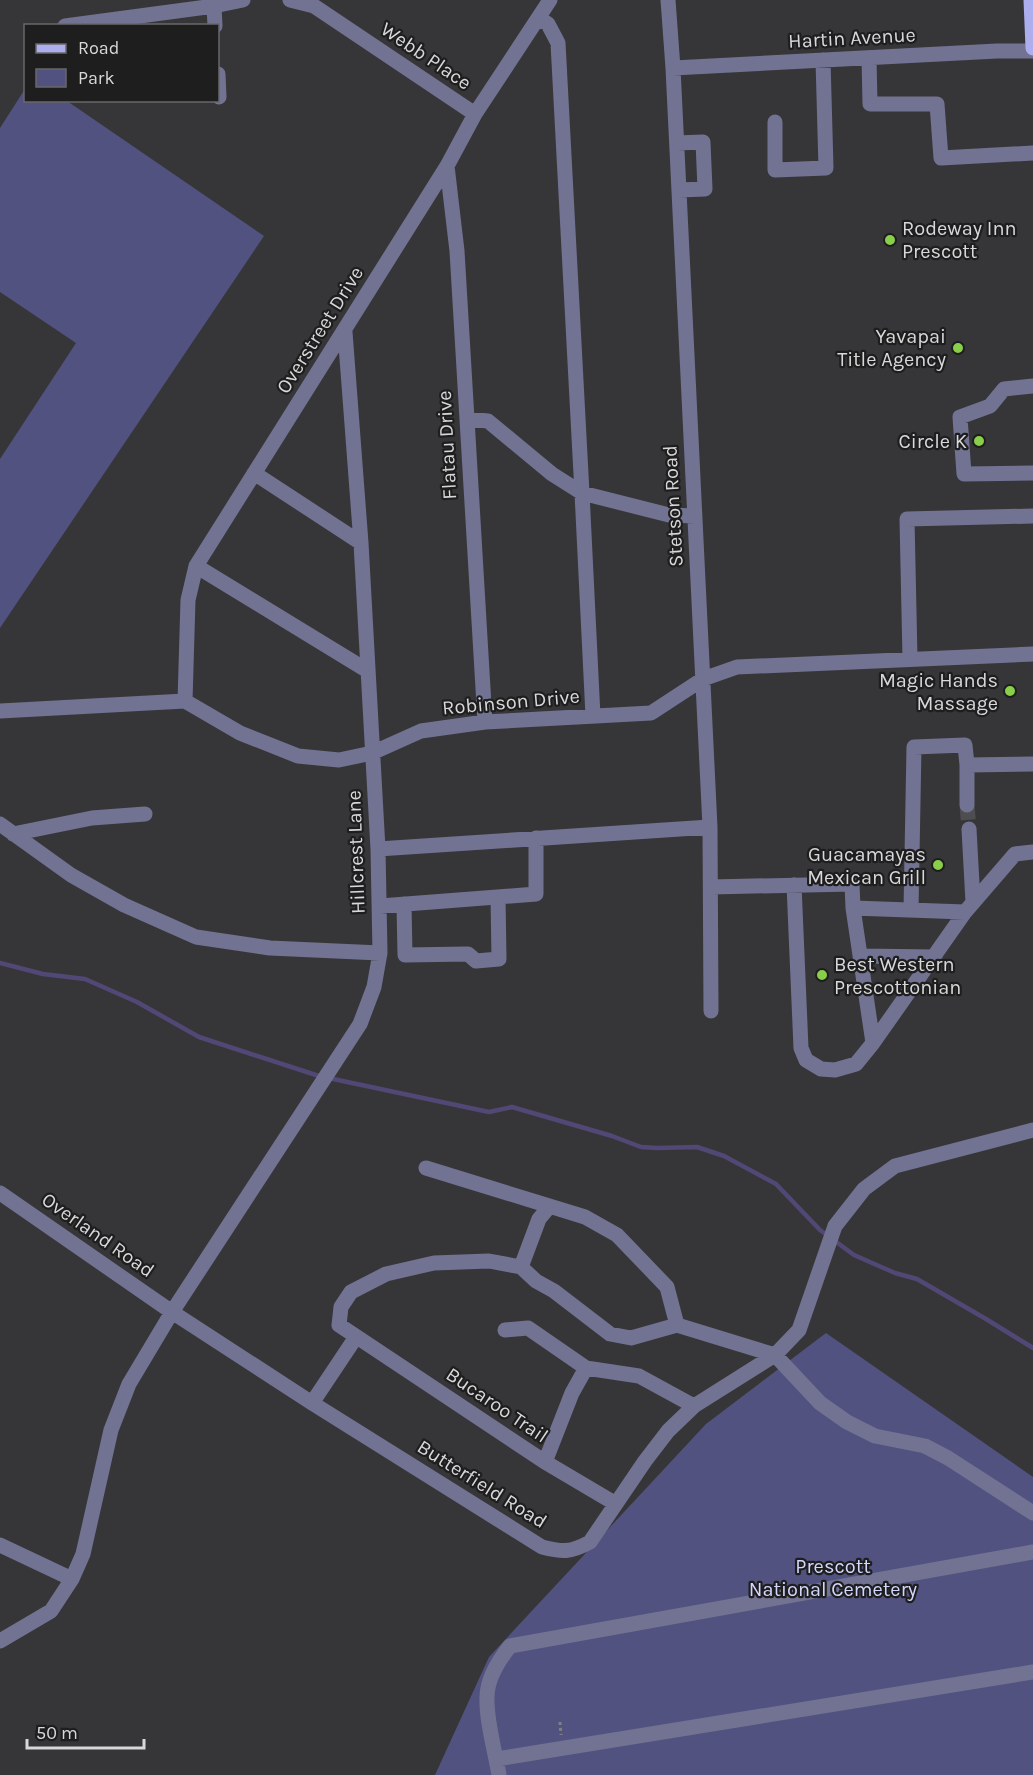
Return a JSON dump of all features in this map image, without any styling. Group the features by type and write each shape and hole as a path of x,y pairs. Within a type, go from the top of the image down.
{"main road":[{"path":"1032,6 1033,49"}],"street":[{"path":"80,24 243,0"},
{"name":"Webb Place","path":"290,0 314,6 475,114"},
{"name":"Overstreet Drive","path":"185,701 188,600 196,566 345,332 447,166 475,114 550,0"},
{"name":"Stetson Road","path":"668,0 710,827 711,1011"},
{"path":"213,6 215,24"},
{"path":"539,18 548,24 558,43 593,716"},
{"name":"Hartin Avenue","path":"673,69 1033,49"},
{"path":"869,58 870,104 937,104 941,158 1033,153"},
{"path":"775,122 775,170 826,168 823,60"},
{"path":"676,143 704,142 705,189 679,190"},
{"name":"Flatau Drive","path":"447,166 457,251 485,722"},
{"name":"Hillcrest Lane","path":"172,1312 360,1024 374,987 380,953 378,849 361,543 345,332"},
{"path":"1033,386 1004,389 990,406 960,417 964,474 1033,473"},
{"path":"467,419 488,421 552,474 582,493 669,515 695,516"},
{"path":"254,473 361,543"},
{"path":"910,659 907,519 1033,516"},
{"path":"196,566 368,671"},
{"name":"Robinson Drive","path":"185,701 240,733 298,756 339,760 372,753 421,731 485,722 651,713 703,679 737,667 1033,654"},
{"path":"0,711 185,701"},
{"path":"911,910 914,747 964,745 967,765 967,805"},
{"path":"967,765 1033,764"},
{"path":"13,834 92,818 145,814"},
{"path":"0,824 71,875 124,905 196,937 270,948 380,953"},
{"path":"378,849 710,827"},
{"path":"969,829 969,907"},
{"path":"380,906 536,894 536,838"},
{"path":"794,885 801,1048 806,1060 821,1069 835,1070 856,1064 969,907 1015,854 1033,852"},
{"path":"711,887 852,884 853,908 873,1043"},
{"path":"404,904 405,955 468,954 476,961 499,958 498,897"},
{"path":"853,908 911,910 969,907"},
{"path":"860,956 935,957"},
{"name":"Butterfield Road","path":"172,1312 542,1547 561,1552 579,1548 590,1542 645,1461 668,1431 694,1406 775,1355 799,1330 835,1226 864,1189 895,1166 1033,1130"},
{"path":"426,1168 585,1217 617,1235 667,1287 677,1325"},
{"name":"Overland Road","path":"0,1193 172,1312"},
{"path":"549,1207 539,1219 521,1268 610,1334 631,1338 677,1325 775,1355 820,1403 847,1422 875,1436 925,1446 948,1458 1033,1513"},
{"name":"Bucaroo Trail","path":"521,1268 489,1262 434,1263 386,1274 351,1292 341,1307 339,1325 545,1462 616,1504"},
{"path":"0,1641 51,1611 72,1579 82,1554 111,1430 129,1384 172,1312"},
{"path":"505,1330 528,1328 586,1368 639,1376 694,1406"},
{"path":"312,1403 356,1337"},
{"path":"545,1462 572,1393 586,1368"},
{"path":"0,1545 72,1579"},
{"path":"499,1775 486,1695 492,1676 510,1646 1033,1552"},
{"path":"496,1759 1033,1672"}],"green space":[{"path":"24,91 24,102 68,102 264,236 0,628 0,459 76,343 0,292 0,128"},
{"name":"Prescott National Cemetery","path":"826,1333 1033,1477 1033,1775 435,1775 489,1657 706,1424"}],"waterway":[{"path":"0,963 43,974 85,979 137,1002 199,1037 319,1076 489,1112 512,1107 612,1136 641,1147 697,1147 724,1156 776,1184 820,1230 854,1255 895,1273 917,1279 1033,1348"}],"tunnel":[{"path":"967,805 969,829"}],"place":[{"name":"Rodeway Inn Prescott","path":"890,240"},
{"name":"Yavapai Title Agency","path":"958,348"},
{"name":"Circle K","path":"979,441"},
{"name":"Magic Hands Massage","path":"1010,691"},
{"name":"Guacamayas Mexican Grill","path":"938,865"},
{"name":"Best Western Prescottonian","path":"822,975"}]}
